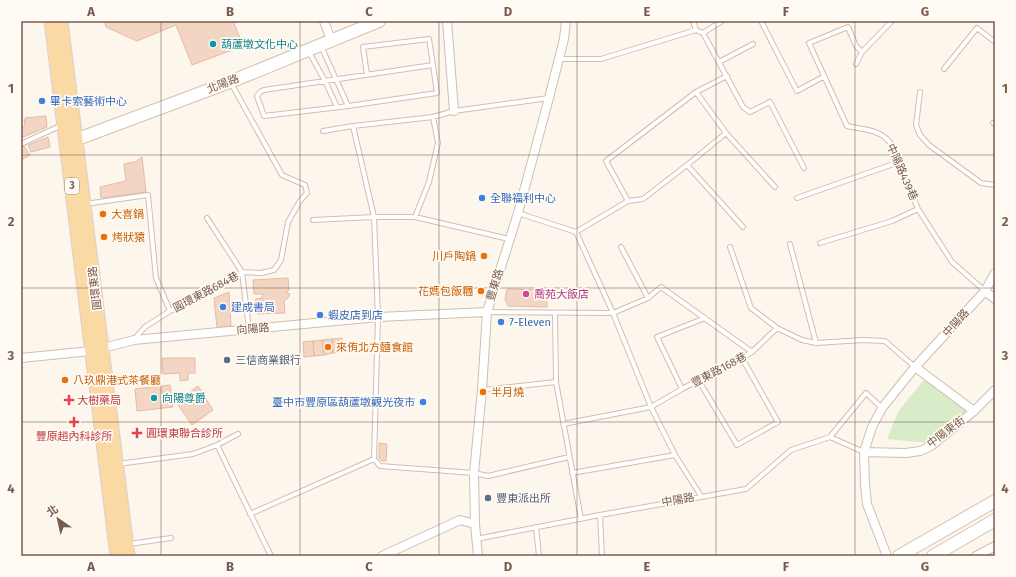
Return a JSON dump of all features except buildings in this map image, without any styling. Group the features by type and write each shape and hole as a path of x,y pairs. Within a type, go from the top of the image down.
{"main road":[{"name":"圓環東路","path":"51,21 72,142 97,350 118,556"},
{"name":"圓環東路","path":"61,21 69,122"},
{"name":"圓環東路","path":"72,142 85,204 97,350 116,464 127,550"}],"street":[{"path":"324,21 326,42"},
{"name":"北陽路","path":"72,142 230,82 379,21"},
{"path":"447,21 454,110"},
{"name":"豐東路","path":"478,556 475,524 474,473 482,390 487,312 518,213 560,59 566,21"},
{"name":"中陽路","path":"886,556 867,504 864,452 872,427 882,408 915,367 985,291 995,273"},
{"path":"985,291 995,299"},
{"name":"向陽路","path":"21,358 97,350 134,340 378,317 487,312"},
{"path":"915,367 974,411"},
{"name":"中陽東街","path":"864,452 906,453 920,451 931,446 974,411 995,390"},
{"path":"898,556 995,501"},
{"path":"382,556 460,520 475,524"},
{"path":"933,556 995,520"},
{"path":"976,556 995,546"}],"lane":[{"path":"692,21 696,30"},
{"path":"703,33 722,21"},
{"path":"761,21 797,90 823,77"},
{"path":"856,64 862,52 892,21"},
{"name":"中陽路439巷","path":"862,52 856,46 848,27 809,44 847,126 880,133 887,138 892,145 918,209 952,262 985,291"},
{"path":"944,69 977,28 995,42"},
{"path":"560,59 600,59 696,30 703,33 743,107 750,112 770,102 804,168"},
{"path":"367,75 362,48 430,39 437,93 264,116 258,96 260,92 433,65"},
{"path":"326,42 337,80 348,106"},
{"path":"719,62 753,44"},
{"path":"308,50 338,107"},
{"path":"628,201 606,161 696,92 727,76"},
{"name":"圓環東路684巷","path":"134,340 145,327 170,311 192,301 242,272 261,273 274,270 281,260 288,222 300,201 307,193 306,185 282,175 230,82"},
{"path":"696,92 726,133 775,187"},
{"path":"920,92 916,125 920,135 929,146 982,183 995,185"},
{"path":"323,131 433,117 454,110 549,98"},
{"path":"415,217 429,182 438,143 433,117"},
{"path":"21,144 69,122"},
{"path":"353,126 374,217 378,317 374,459 380,466 474,473 488,476 569,457"},
{"path":"576,232 628,201 643,198 726,133"},
{"path":"797,198 899,162"},
{"path":"687,165 743,227"},
{"path":"85,204 148,195 156,278 170,311"},
{"path":"820,243 892,221 918,209"},
{"path":"518,213 576,232 613,313 652,407 675,455 702,496"},
{"path":"313,220 374,217 415,217 509,239"},
{"path":"207,218 242,272 249,329"},
{"path":"790,244 816,343"},
{"path":"621,246 648,298"},
{"path":"730,247 751,308 777,328 802,340 816,343 863,340 885,341 915,367"},
{"path":"487,312 613,313 648,298 661,287 752,352"},
{"path":"555,313 556,382 581,519"},
{"path":"682,389 657,337 705,318"},
{"name":"豐東路168巷","path":"563,424 652,407 682,389 752,352 777,328"},
{"path":"699,381 737,445 778,422 742,358"},
{"path":"482,390 556,382"},
{"path":"864,452 830,437 866,394 882,408"},
{"path":"116,464 193,454 217,445 238,434"},
{"name":"中陽路","path":"476,539 746,489 791,450 830,437"},
{"path":"217,445 271,556"},
{"path":"572,473 675,455"},
{"path":"250,514 374,459"},
{"path":"600,515 602,556"},
{"path":"536,527 539,556"},
{"path":"127,550 171,538"}],"green space":[{"path":"926,377 971,410 928,443 887,439 898,412"}],"place":[{"name":"葫蘆墩文化中心","path":"213,44"},
{"name":"畢卡索藝術中心","path":"42,101"},
{"name":"全聯福利中心","path":"482,198"},
{"name":"大喜鍋","path":"103,214"},
{"name":"烤狀猿","path":"104,237"},
{"name":"川戶陶鍋","path":"484,256"},
{"name":"花媽包飯糰","path":"481,291"},
{"name":"喬苑大飯店","path":"526,294"},
{"name":"建成書局","path":"223,307"},
{"name":"蝦皮店到店","path":"320,315"},
{"name":"7-Eleven","path":"501,322"},
{"name":"來侑北方麵食館","path":"328,347"},
{"name":"三信商業銀行","path":"227,360"},
{"name":"八玖鼎港式茶餐廳","path":"65,380"},
{"name":"半月燒","path":"483,392"},
{"name":"向陽尊爵","path":"154,398"},
{"name":"大樹藥局","path":"69,400"},
{"name":"臺中市豐原區葫蘆墩觀光夜市","path":"423,402"},
{"name":"豐原趙內科診所","path":"74,422"},
{"name":"圓環東聯合診所","path":"137,433"},
{"name":"豐東派出所","path":"488,498"}]}
